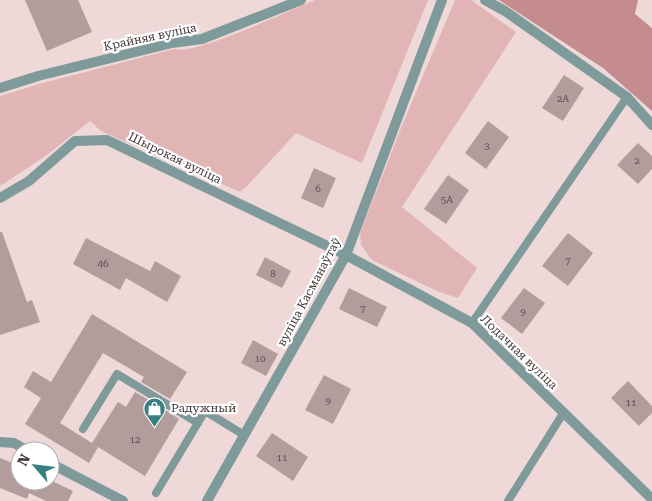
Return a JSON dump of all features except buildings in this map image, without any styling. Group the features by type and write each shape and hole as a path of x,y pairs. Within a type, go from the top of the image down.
{"street":[{"name":"Крайняя вуліца","path":"0,88 38,76 172,42 202,39 301,0"},
{"name":"вуліца Касманаўтаў","path":"206,501 346,255 442,0"},
{"path":"484,0 505,11 627,97 652,125"},
{"name":"Шырокая вуліца","path":"0,198 29,181 75,141 107,140 346,255"},
{"name":"Лодачная вуліца","path":"346,255 472,323 652,499"},
{"path":"60,467 123,501"}],"lane":[{"path":"472,323 627,97"},
{"path":"83,429 117,374 198,423"},
{"path":"156,493 205,411 244,435"},
{"path":"508,501 564,412"}],"shaded area":[{"path":"315,0 428,0 362,163 296,133 240,192 101,131 90,121 47,155 0,186 0,96 174,49 201,46 243,31"},
{"path":"455,0 471,0 516,32 402,207 477,268 458,298 439,292 372,260 361,245 360,233 401,128"},
{"path":"499,0 638,0 635,14 652,28 652,111 603,68"}],"place":[{"name":"Радужный","path":"155,427"}]}
